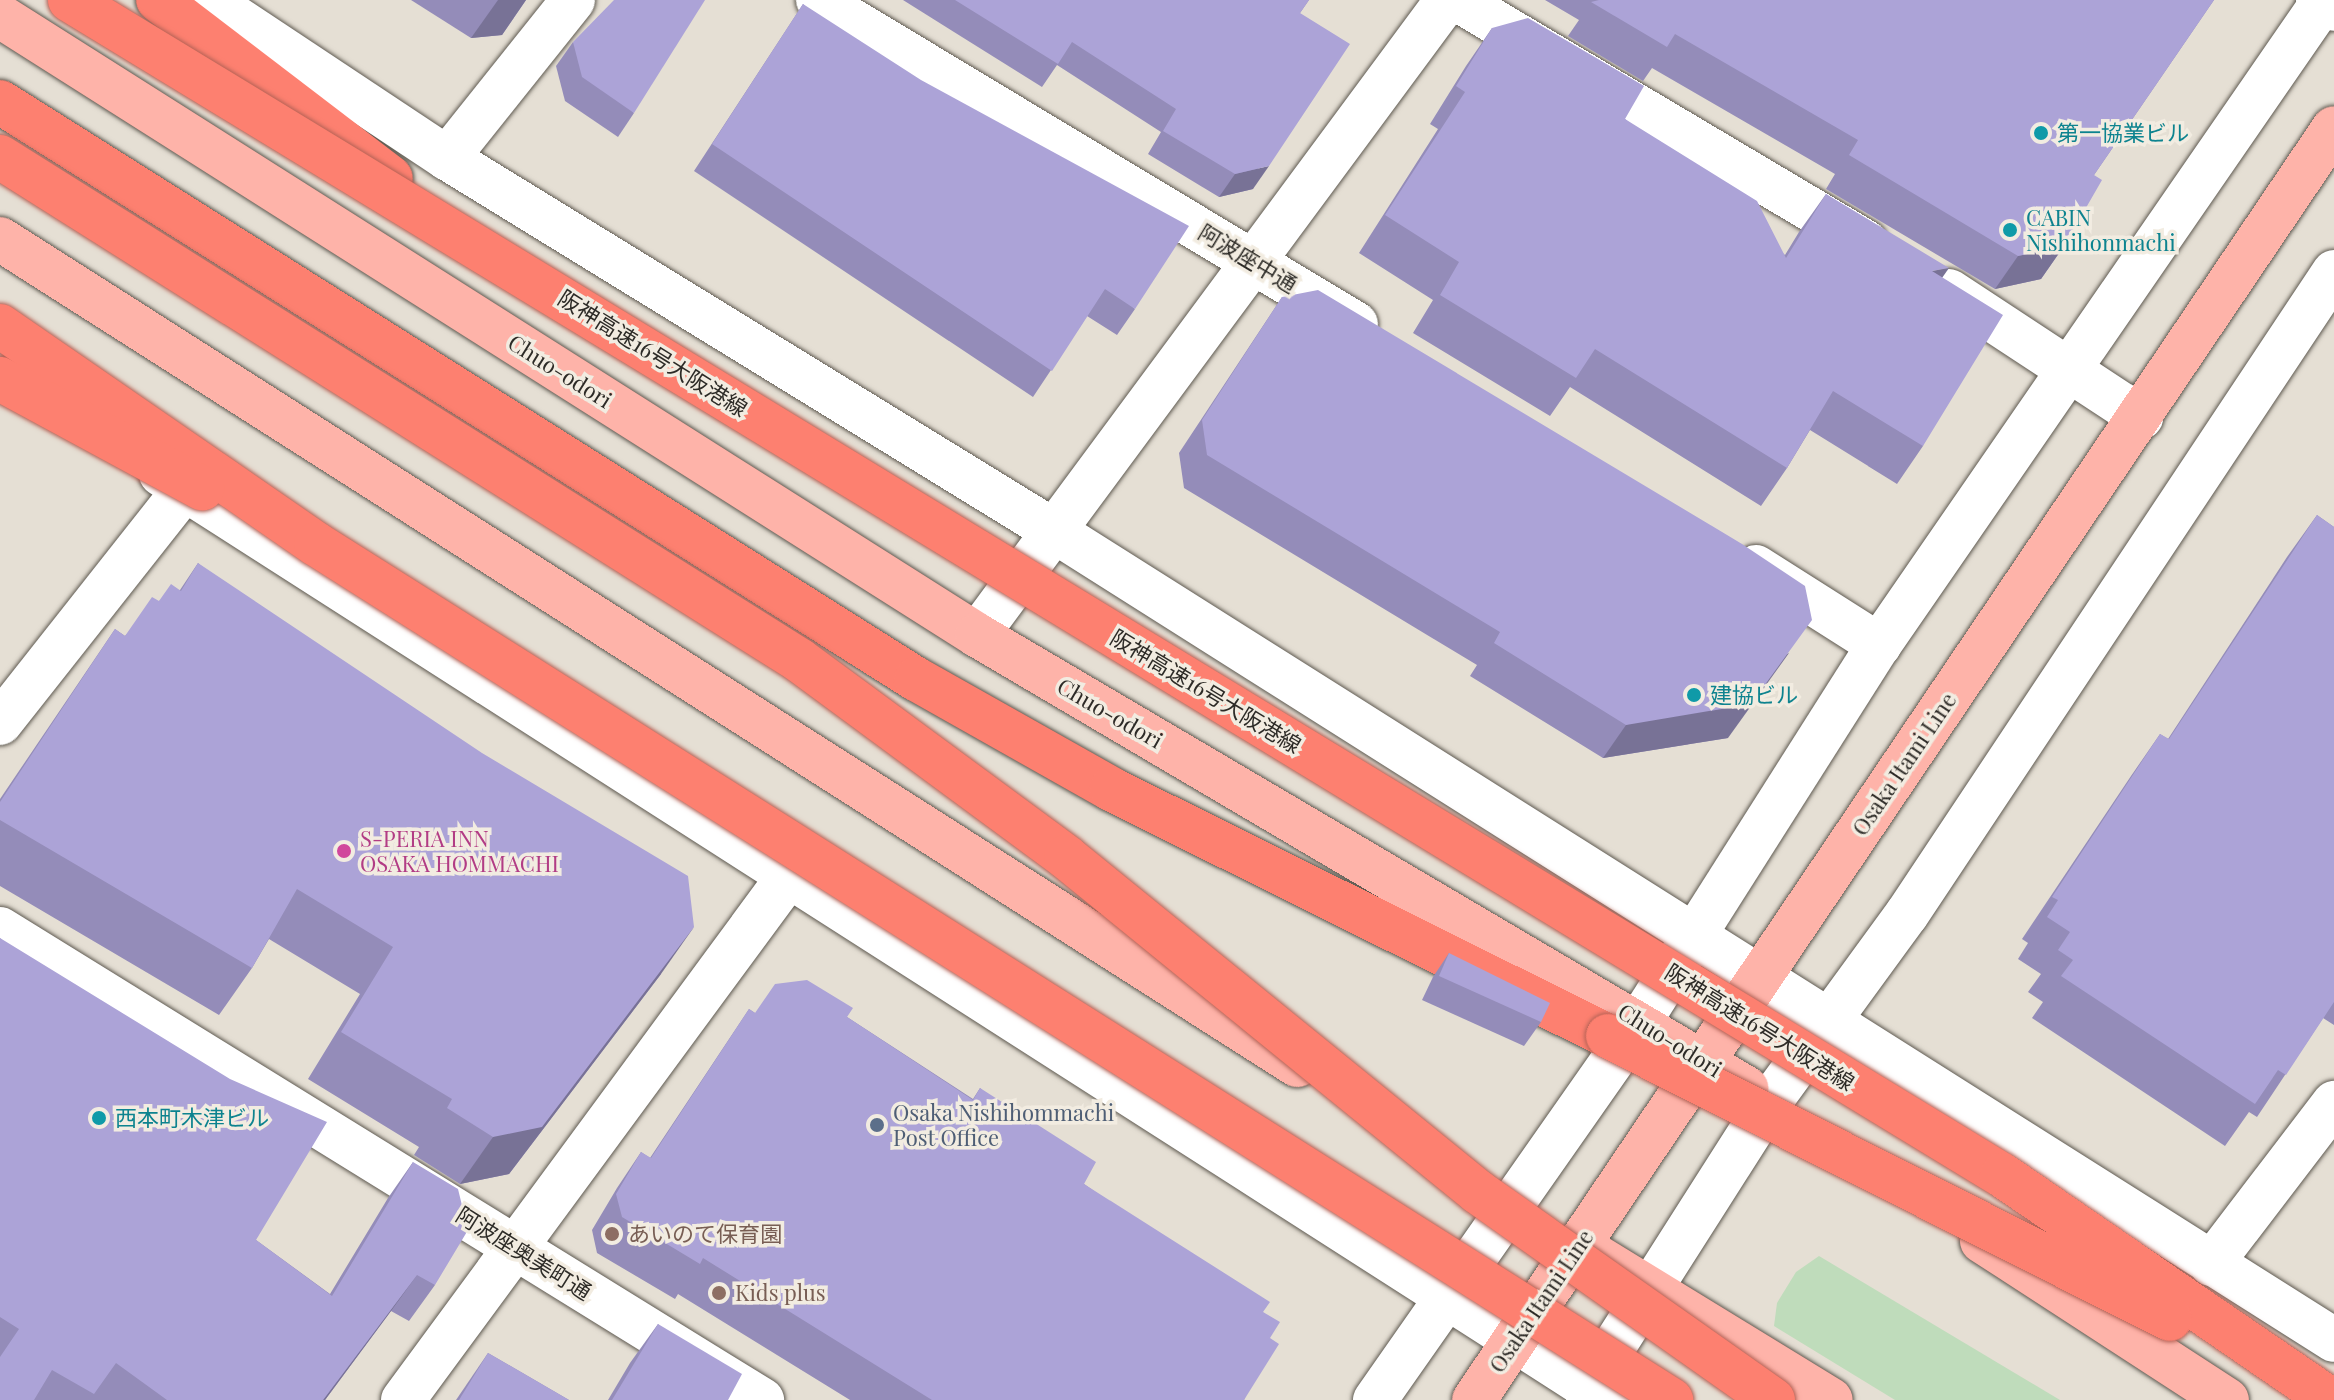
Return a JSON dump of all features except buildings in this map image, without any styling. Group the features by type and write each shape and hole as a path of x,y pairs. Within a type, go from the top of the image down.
{"highway":[{"name":"阪神高速16号大阪港線","path":"70,0 462,233 911,515 2002,1175 2328,1400"},
{"path":"158,0 462,233"},
{"path":"0,102 916,679 1111,789 2328,1400"},
{"path":"0,157 824,677 1066,857 1478,1192 1773,1400"},
{"path":"0,326 316,544 1671,1400"},
{"path":"0,379 79,428 316,544"}],"main road":[{"name":"Chuo-odori","path":"0,16 977,635 1705,1061 2227,1400"},
{"name":"Osaka Itami Line","path":"1474,1400 2334,128"},
{"path":"0,239 1578,1245 1652,1286 1831,1400"}],"street":[{"path":"209,0 447,158 1054,531 1698,935 2334,1340"},
{"path":"447,158 573,0"},
{"name":"阿波座中通","path":"818,0 1387,343"},
{"path":"977,635 1447,0"},
{"path":"1458,0 1903,264 2073,368 2141,417"},
{"path":"1375,1400 1698,935 1879,645 2325,3"},
{"path":"0,371 1514,1341 1591,1396 1652,1286 1769,1103 1827,1017 1907,914 2334,272"},
{"path":"0,723 184,490"},
{"path":"1725,548 1879,645"},
{"path":"403,1400 788,877"},
{"name":"阿波座奥美町通","path":"0,929 762,1400"},
{"path":"2211,1264 2334,1103"}],"green space":[{"path":"1819,1256 2060,1400 1895,1400 1774,1326 1777,1303 1796,1272"}],"place":[{"name":"第一協業ビル","path":"2041,133"},
{"name":"CABIN Nishihonmachi","path":"2010,230"},
{"name":"建協ビル","path":"1694,695"},
{"name":"S-PERIA INN OSAKA HOMMACHI","path":"344,851"},
{"name":"西本町木津ビル","path":"99,1118"},
{"name":"Osaka Nishihommachi Post Office","path":"877,1125"},
{"name":"あいのて保育園","path":"612,1234"},
{"name":"Kids plus","path":"719,1293"}]}
